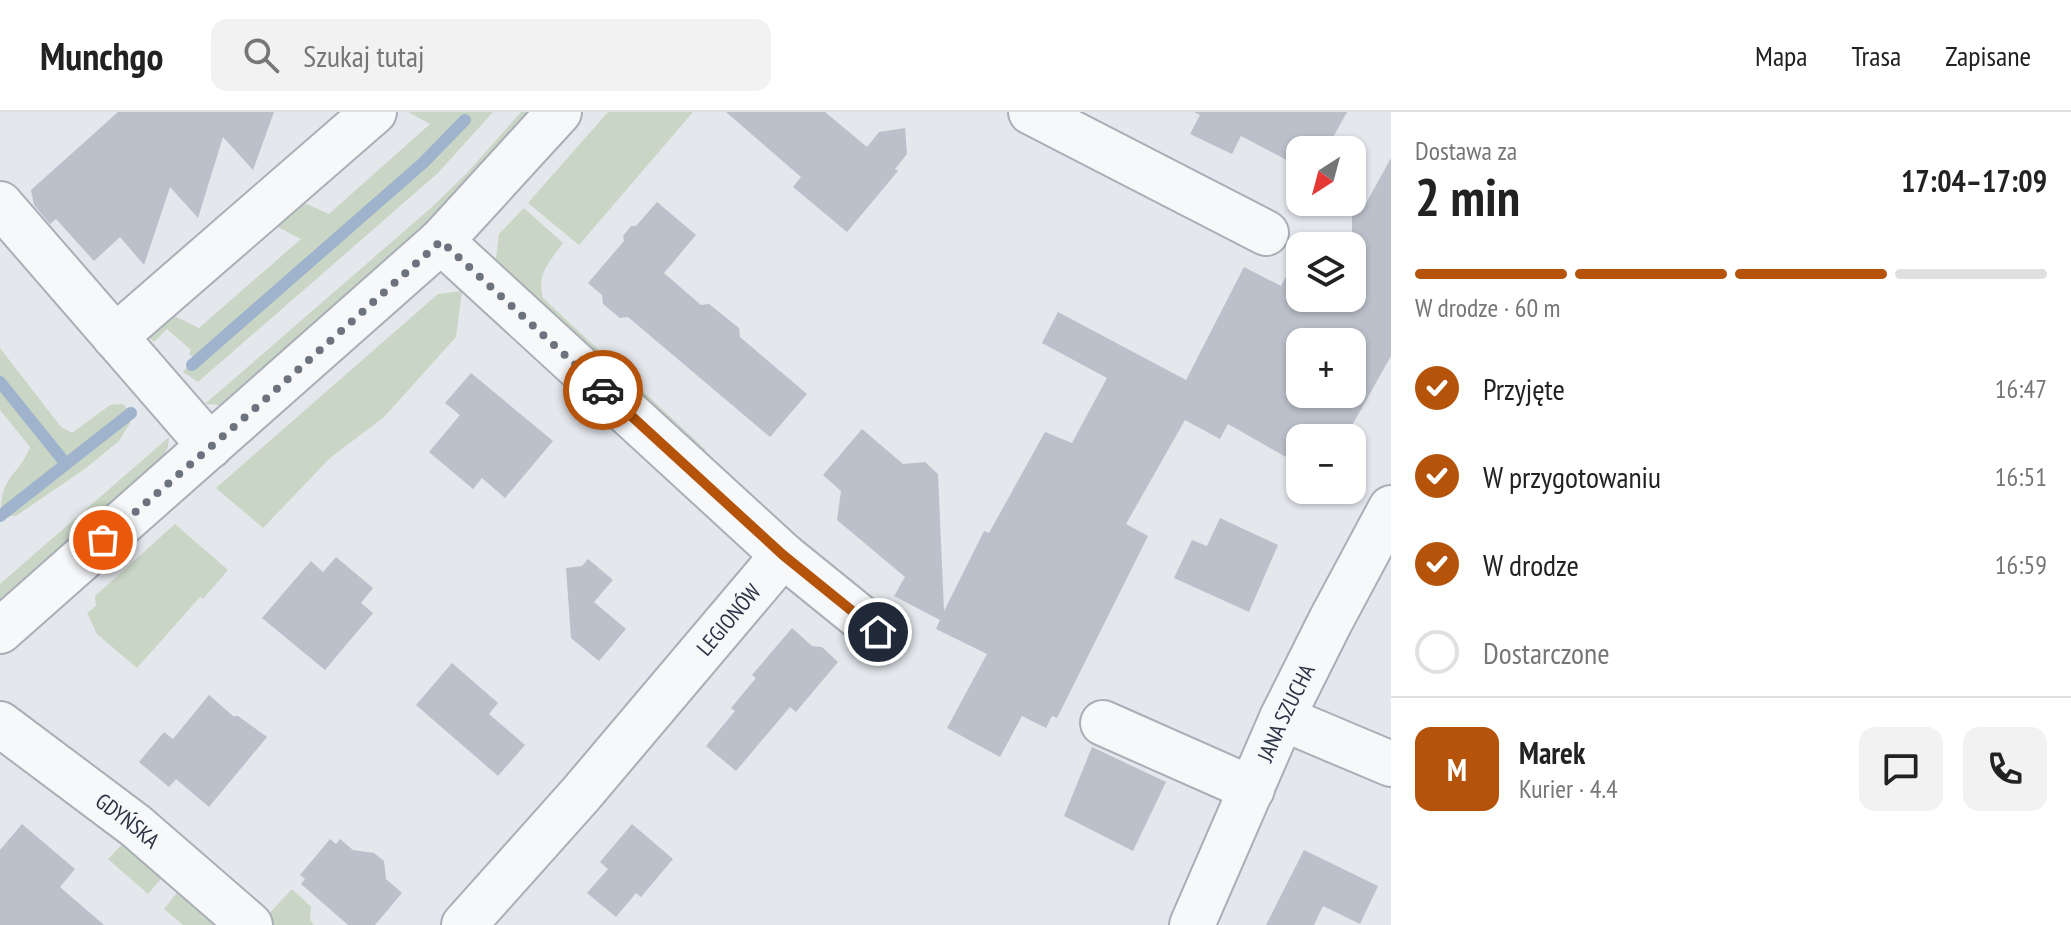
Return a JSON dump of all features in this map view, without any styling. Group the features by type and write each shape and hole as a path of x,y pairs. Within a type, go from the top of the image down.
{"street":[{"path":"115,337 374,112"},
{"path":"0,631 441,241 559,112"},
{"path":"1031,112 1266,233"},
{"path":"0,204 210,446"},
{"path":"441,241 783,555 878,632"},
{"name":"JANA SZUCHA","path":"1192,925 1282,718 1391,508"},
{"name":"LEGIONÓW","path":"464,925 581,794 783,555"},
{"path":"1282,718 1391,764"},
{"path":"1103,723 1252,789"},
{"name":"GDYŃSKA","path":"0,724 136,826 250,925"}],"green space":[{"path":"408,112 493,112 438,173 198,382 183,372 195,358 189,354 191,350 167,329 154,342 143,331 168,313 199,328 301,239 278,227 275,220 298,200 329,214 430,124"},
{"path":"521,112 531,112 428,223 232,398 221,405 205,404 432,207"},
{"path":"608,112 693,112 579,245 528,203"},
{"path":"524,208 563,243 543,275 543,298 706,450 699,456 494,274 499,234"},
{"path":"462,291 456,337 384,417 330,458 263,528 216,488 438,294"},
{"path":"0,348 61,427 72,433 110,405 123,404 131,413 130,423 119,441 86,468 16,516 1,516 3,492 30,447 0,410"},
{"path":"169,437 161,460 0,601 0,584"},
{"path":"175,524 228,570 137,668 97,634 87,613 96,606 95,596"},
{"path":"132,834 171,867 148,894 108,859"},
{"path":"186,881 239,925 183,925 164,909"},
{"path":"292,889 311,907 310,920 314,925 274,925 265,918"}],"building":[{"path":"118,112 274,112 253,170 223,137 198,218 170,187 144,265 120,237 94,261 56,219 50,224 34,205 31,190"},
{"path":"726,112 825,112 867,147 879,132 905,128 907,154 895,169 898,171 847,232 793,187 801,177"},
{"path":"1194,112 1347,112 1334,136 1286,136 1286,160 1241,136 1232,154 1190,134 1200,115"},
{"path":"1391,158 1391,356 1366,401 1366,328 1286,328 1286,408 1362,408 1353,424 1286,424 1286,457 1228,424 1220,439 1185,420 1126,524 1148,536 1057,718 1052,716 1046,728 1022,716 1000,757 947,728 987,654 936,629 940,620 894,596 905,577 837,520 841,491 823,475 862,429 903,464 925,462 938,474 944,611 984,531 989,533 1045,432 1072,443 1107,378 1042,343 1058,312 1186,380 1244,267 1281,286 1286,276 1286,312 1366,312 1366,232 1352,232 1352,216 1366,216 1366,203"},
{"path":"657,202 696,235 664,273 701,305 709,304 739,328 740,337 807,394 770,437 628,317 620,318 603,304 602,295 588,283 624,241 623,236 631,226 636,226"},
{"path":"471,373 553,441 505,498 482,478 473,489 429,452 460,415 445,403"},
{"path":"1220,518 1278,545 1249,612 1174,578 1192,540 1207,546"},
{"path":"336,557 373,588 361,603 373,613 325,670 262,618 311,561 323,572"},
{"path":"588,559 613,580 594,602 626,629 599,661 571,638 566,568 582,566"},
{"path":"792,628 812,646 822,647 838,662 796,712 790,707 736,771 706,746 735,711 731,708 756,678 752,675"},
{"path":"452,663 498,703 489,714 525,745 498,776 416,705"},
{"path":"209,695 233,716 238,716 267,737 209,807 176,779 169,787 139,762 164,732 173,739"},
{"path":"1092,747 1166,782 1133,851 1064,816"},
{"path":"22,824 75,869 60,887 104,925 0,925 0,850"},
{"path":"632,824 673,859 641,897 636,893 616,917 587,893 608,869 600,862"},
{"path":"330,839 336,844 340,839 353,850 374,853 384,861 386,879 402,893 375,925 348,925 301,884 305,879 300,875"},
{"path":"1304,850 1378,886 1360,924 1323,906 1314,925 1266,925"}],"waterway":[{"path":"192,365 423,163 465,120"},
{"path":"0,382 66,464"},
{"path":"0,516 131,413"}],"way so far":[{"path":"103,540 441,241 603,390"}],"route":[{"path":"603,390 783,555 878,632"}]}
